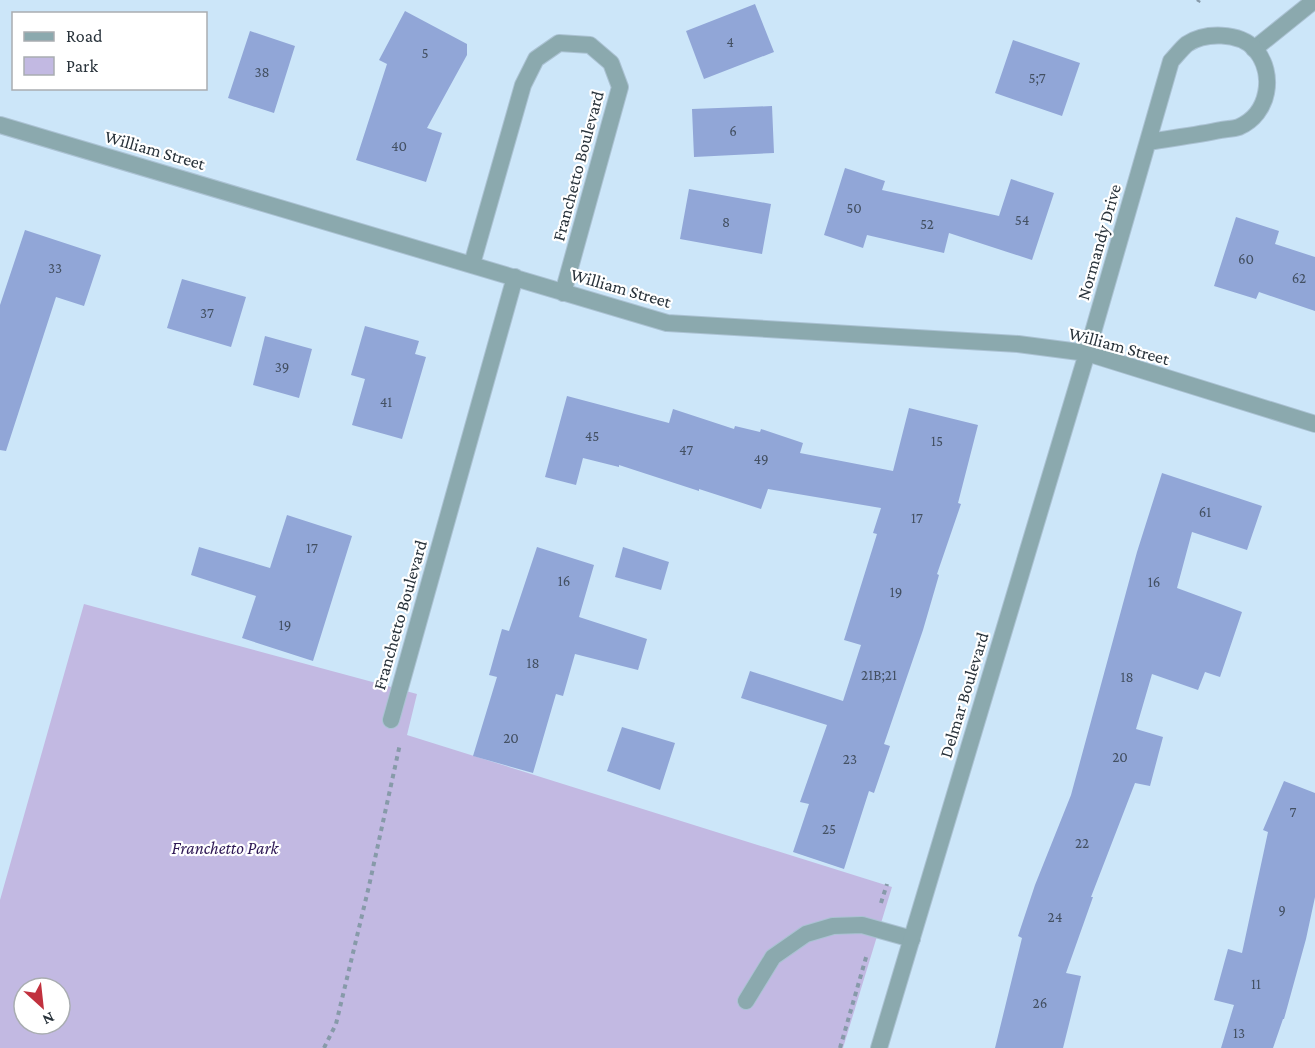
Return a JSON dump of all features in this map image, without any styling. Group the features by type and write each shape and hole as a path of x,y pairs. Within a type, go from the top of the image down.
{"street":[{"path":"1148,142 1239,126 1258,111 1268,89 1265,69 1254,49 1315,0"},
{"name":"Normandy Drive","path":"1087,354 1171,61 1186,45 1210,36 1232,36 1254,49"},
{"name":"Franchetto Boulevard","path":"472,264 523,85 536,59 559,43 590,45 611,63 620,87 563,293"},
{"name":"William Street","path":"0,125 667,323 1018,344 1087,354 1315,424"},
{"name":"Franchetto Boulevard","path":"391,720 515,277"},
{"name":"Delmar Boulevard","path":"879,1048 1087,354"},
{"path":"746,1001 774,957 806,934 834,926 862,925 912,939"}],"path":[{"path":"324,1048 336,1024 400,742 391,720"},
{"path":"840,1048 887,884"}],"green space":[{"name":"Franchetto Park","path":"84,604 417,694 407,735 892,887 843,1048 0,1048 0,900"}],"building":[{"path":"755,4 774,52 704,79 686,31"},
{"path":"405,11 467,44 467,55 427,128 442,133 426,182 356,160 387,64 379,60"},
{"path":"250,31 295,46 274,113 228,98"},
{"path":"1013,40 1080,63 1062,116 995,93"},
{"path":"772,106 774,153 694,157 692,109"},
{"path":"845,168 885,181 882,190 999,216 1011,179 1054,193 1032,260 949,233 944,253 867,235 863,248 824,235"},
{"path":"689,189 771,204 762,254 680,239"},
{"path":"1236,217 1279,231 1275,244 1315,257 1315,311 1259,292 1256,299 1214,286"},
{"path":"25,230 101,255 84,306 56,297 6,451 0,450 0,305"},
{"path":"182,279 246,297 231,347 167,328"},
{"path":"365,326 419,341 415,354 426,357 402,439 352,425 365,379 351,375"},
{"path":"265,336 312,349 299,398 253,385"},
{"path":"567,396 669,423 673,409 734,429 735,426 760,432 761,429 803,443 800,453 893,471 909,408 978,425 958,503 961,504 937,574 939,575 923,630 884,744 890,746 874,793 869,791 844,869 793,852 809,804 800,802 827,725 741,698 750,671 843,701 861,645 844,640 877,534 873,533 881,508 768,489 761,509 619,465 619,467 583,458 576,485 545,477"},
{"path":"1162,473 1262,506 1247,550 1192,532 1177,588 1242,612 1220,677 1205,672 1198,690 1152,674 1136,729 1163,737 1150,786 1135,783 1091,897 1093,897 1066,973 1081,976 1063,1048 995,1048 1022,938 1018,936 1035,885 1071,795 1137,552"},
{"path":"287,515 352,536 313,661 242,638 256,596 191,575 199,547 270,568"},
{"path":"537,547 594,565 579,617 647,639 638,670 575,654 563,696 556,694 533,773 473,756 497,677 489,675 502,629 509,631"},
{"path":"623,547 669,562 661,590 615,577"},
{"path":"622,727 675,743 660,790 607,771"},
{"path":"1284,781 1315,793 1315,897 1306,939 1284,1019 1273,1048 1221,1048 1234,1005 1214,1000 1228,949 1242,953 1268,832 1263,830"}]}
